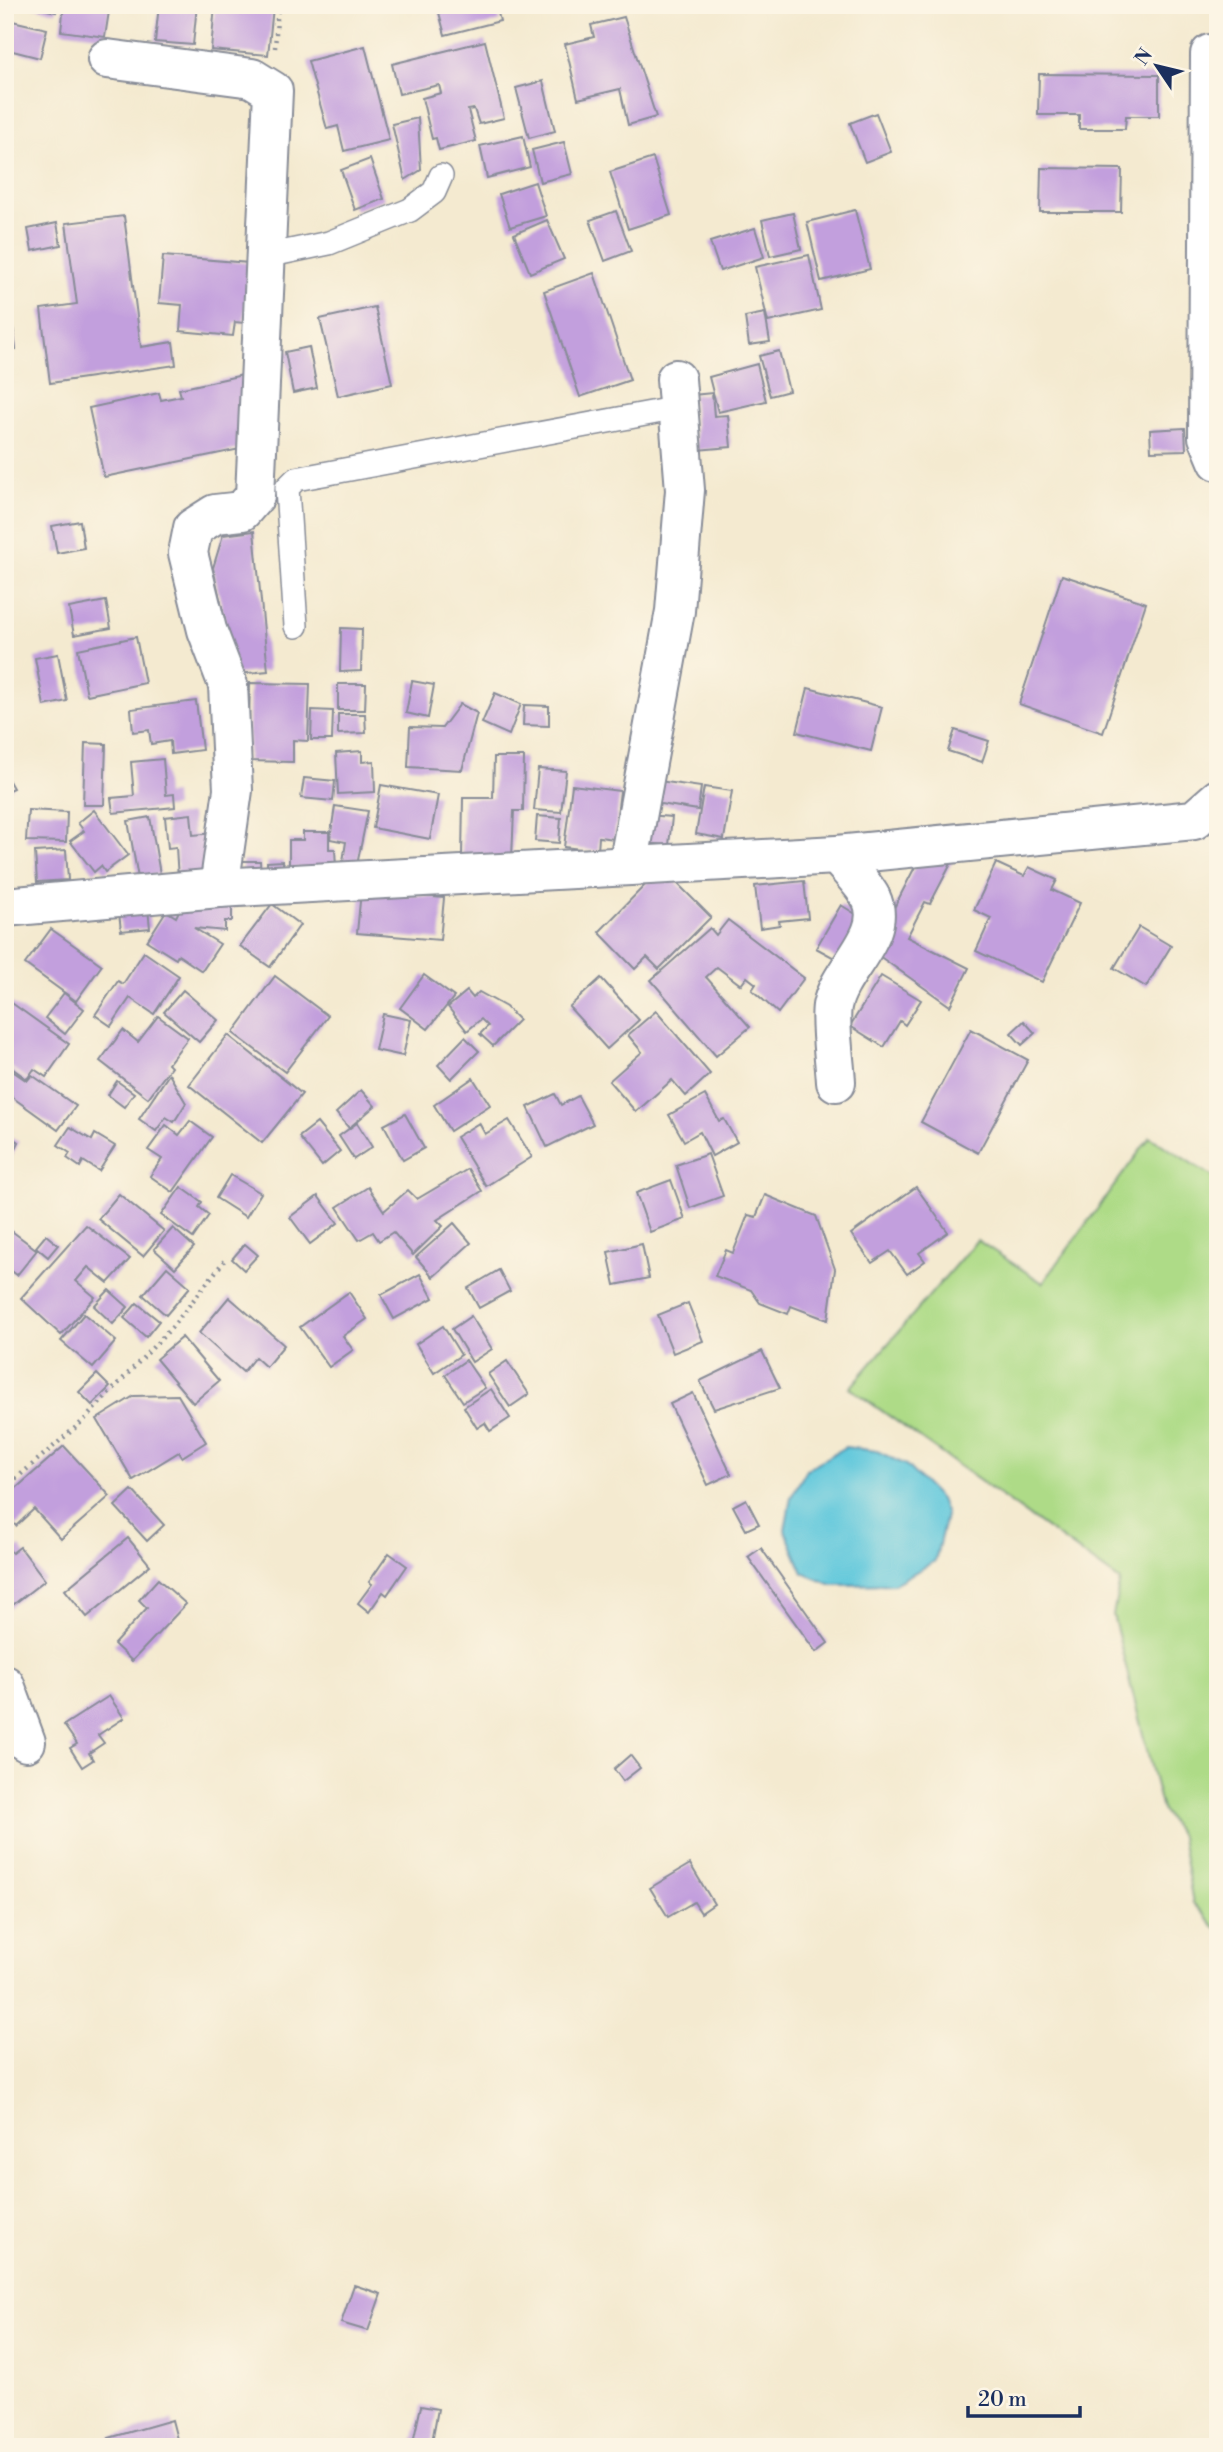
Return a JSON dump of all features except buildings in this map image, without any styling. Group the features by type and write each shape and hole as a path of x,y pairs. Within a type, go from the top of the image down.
{"street":[{"path":"1210,54 1208,437 1218,461"},
{"path":"107,59 252,78 273,91 255,496 242,511 215,514 193,528 188,553 207,630 228,685 233,790 219,888"},
{"path":"628,866 675,611 685,490 677,394"},
{"path":"5,907 219,888 837,855 1210,817"},
{"path":"836,1082 832,1007 840,981 872,933 876,914 870,897 837,855"},
{"path":"5,1685 26,1742"}],"lane":[{"path":"265,256 329,243 410,210 434,191 441,176"},
{"path":"296,626 288,488 296,479 677,394"}],"path":[{"path":"5,1488 83,1421 173,1326 224,1261"}],"green space":[{"path":"1150,1137 1218,1180 1218,1930 1193,1903 1181,1837 1162,1810 1113,1615 1120,1581 850,1388 977,1240 1043,1283"}],"water":[{"path":"845,1447 877,1451 906,1465 940,1499 946,1515 935,1561 894,1584 832,1585 803,1573 785,1530 791,1497 807,1469"}]}
